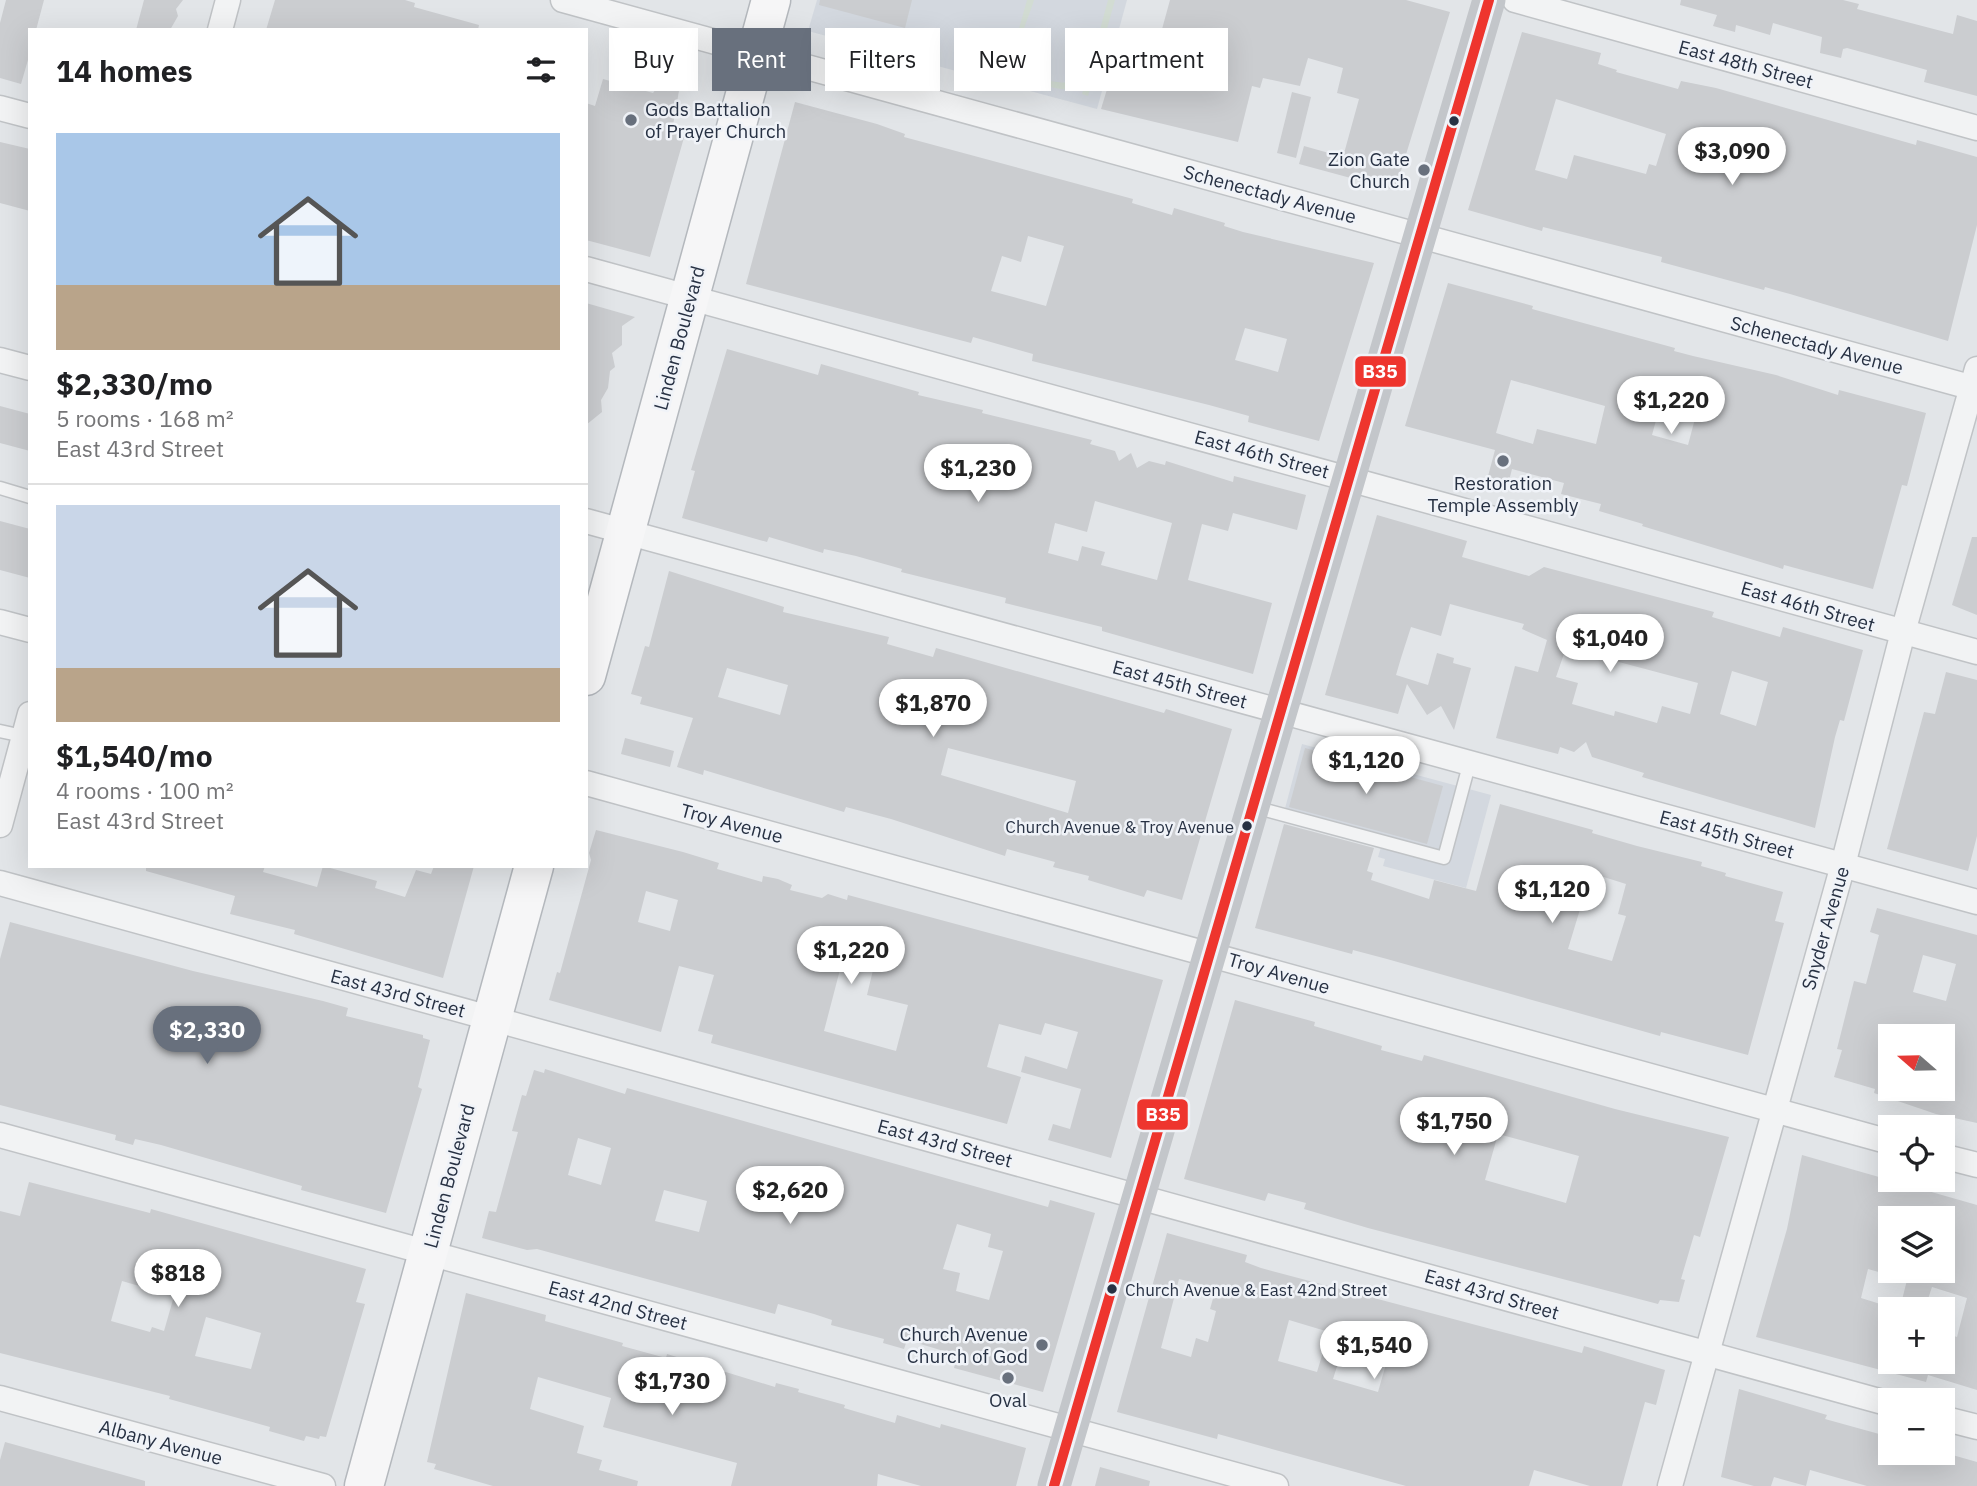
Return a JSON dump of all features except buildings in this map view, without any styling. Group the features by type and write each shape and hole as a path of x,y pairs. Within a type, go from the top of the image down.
{"highway":[{"name":"Linden Boulevard","path":"763,28 771,0"},
{"name":"Linden Boulevard","path":"588,669 746,91"},
{"name":"Linden Boulevard","path":"364,1486 533,868"}],"main road":[{"path":"1054,1486 1489,0"}],"street":[{"path":"221,28 228,0"},
{"name":"Schenectady Avenue","path":"563,0 712,41"},
{"name":"East 48th Street","path":"1515,0 1977,128"},
{"name":"Schenectady Avenue","path":"811,68 1422,236 1975,382"},
{"path":"0,108 28,115"},
{"name":"East 46th Street","path":"588,270 1977,652"},
{"path":"0,360 28,367"},
{"name":"Snyder Avenue","path":"1670,1486 1843,865 1903,632 1975,382"},
{"name":"East 45th Street","path":"588,522 1977,902"},
{"path":"0,622 28,629"},
{"path":"0,825 20,738"},
{"name":"Troy Avenue","path":"588,784 1878,1139"},
{"name":"East 43rd Street","path":"0,883 1878,1401"},
{"name":"East 42nd Street","path":"0,1135 1276,1486"},
{"path":"1955,1159 1977,1165"},
{"name":"Albany Avenue","path":"0,1398 323,1486"},
{"path":"1955,1421 1977,1427"}],"lane":[{"path":"0,488 28,496"},
{"path":"1254,807 1444,858 1469,765"}],"shaded area":[{"path":"817,0 1127,0 1119,28 1065,28 1065,91 1102,91 1097,109 1030,91 1051,91 1051,28 954,28 954,70 940,67 940,28 825,28 825,36 811,32 809,28"},
{"path":"1027,0 1034,0 1025,28 1019,28"},
{"path":"1108,0 1115,0 1107,28 1100,28"},
{"path":"1051,81 1065,82 1065,89 1051,87"},
{"path":"1302,744 1491,795 1466,888 1383,866 1385,859 1378,857 1381,847 1282,820"}],"transit line":[{"name":"B35","path":"1054,1486 1489,0"}],"place":[{"name":"Gods Battalion of Prayer Church","path":"631,120"},
{"name":"Zion Gate Church","path":"1424,170"},
{"name":"Restoration Temple Assembly","path":"1503,461"},
{"name":"Church Avenue & Troy Avenue","path":"1247,826"},
{"name":"Church Avenue & East 42nd Street","path":"1112,1289"},
{"name":"Church Avenue Church of God","path":"1042,1345"},
{"name":"Oval","path":"1008,1378"}]}
